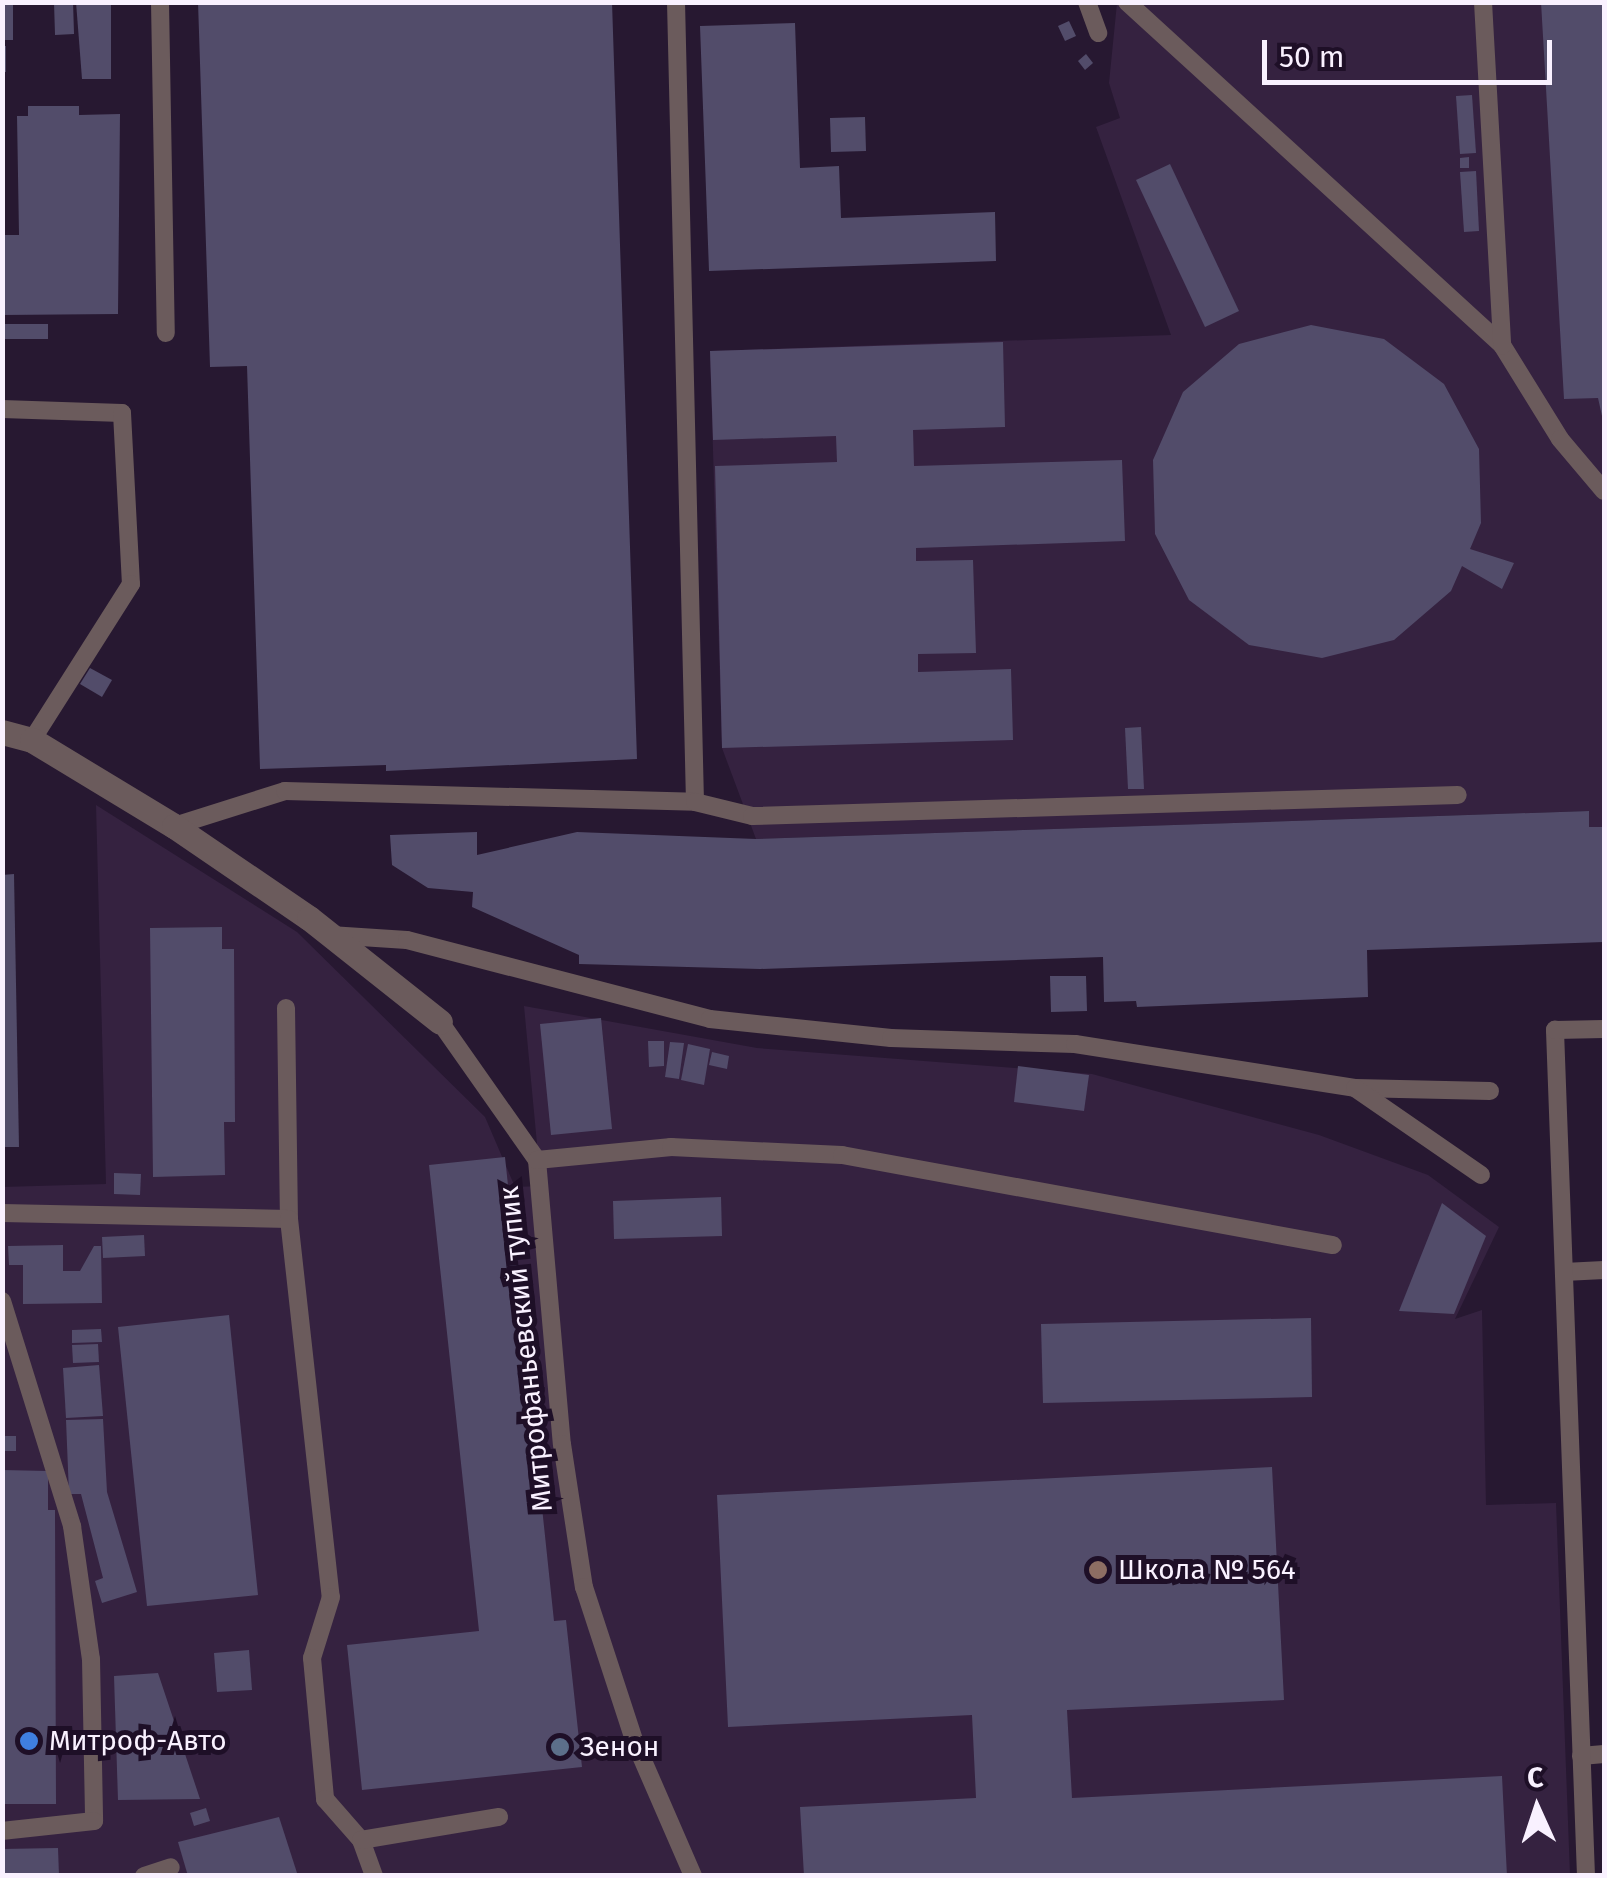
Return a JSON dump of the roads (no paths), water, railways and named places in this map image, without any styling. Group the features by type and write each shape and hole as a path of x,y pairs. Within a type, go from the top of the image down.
{"street":[{"name":"Митрофаньевский тупик","path":"2,732 32,740 174,826 330,935 440,1022"}],"lane":[{"path":"160,2 166,333"},
{"path":"676,2 695,802"},
{"path":"1086,2 1098,33"},
{"path":"1128,2 1502,345 1560,438 1604,491"},
{"path":"1483,2 1502,345"},
{"path":"2,409 122,413 131,584 32,740"},
{"path":"174,826 285,792 695,802 752,816 1458,795"},
{"path":"330,935 407,940 710,1019 891,1038 1074,1044 1355,1088 1490,1091"},
{"path":"286,1008 288,1220 332,1597 312,1658 325,1799 361,1840 374,1876"},
{"name":"Митрофаньевский тупик","path":"440,1022 537,1160 562,1444 584,1588 634,1740 693,1876"},
{"path":"1586,1876 1555,1030 1604,1029"},
{"path":"1355,1088 1481,1175"},
{"path":"537,1160 671,1148 842,1155 1333,1245"},
{"path":"2,1213 288,1220"},
{"path":"1564,1272 1604,1270"},
{"path":"2,1301 72,1526 92,1659 94,1821 2,1832"},
{"path":"1581,1756 1604,1754"},
{"path":"361,1840 499,1817"},
{"path":"144,1876 171,1867"}],"place":[{"name":"Школа № 564","path":"1098,1570"},
{"name":"Митроф-Авто","path":"29,1741"},
{"name":"Зенон","path":"560,1747"}]}
